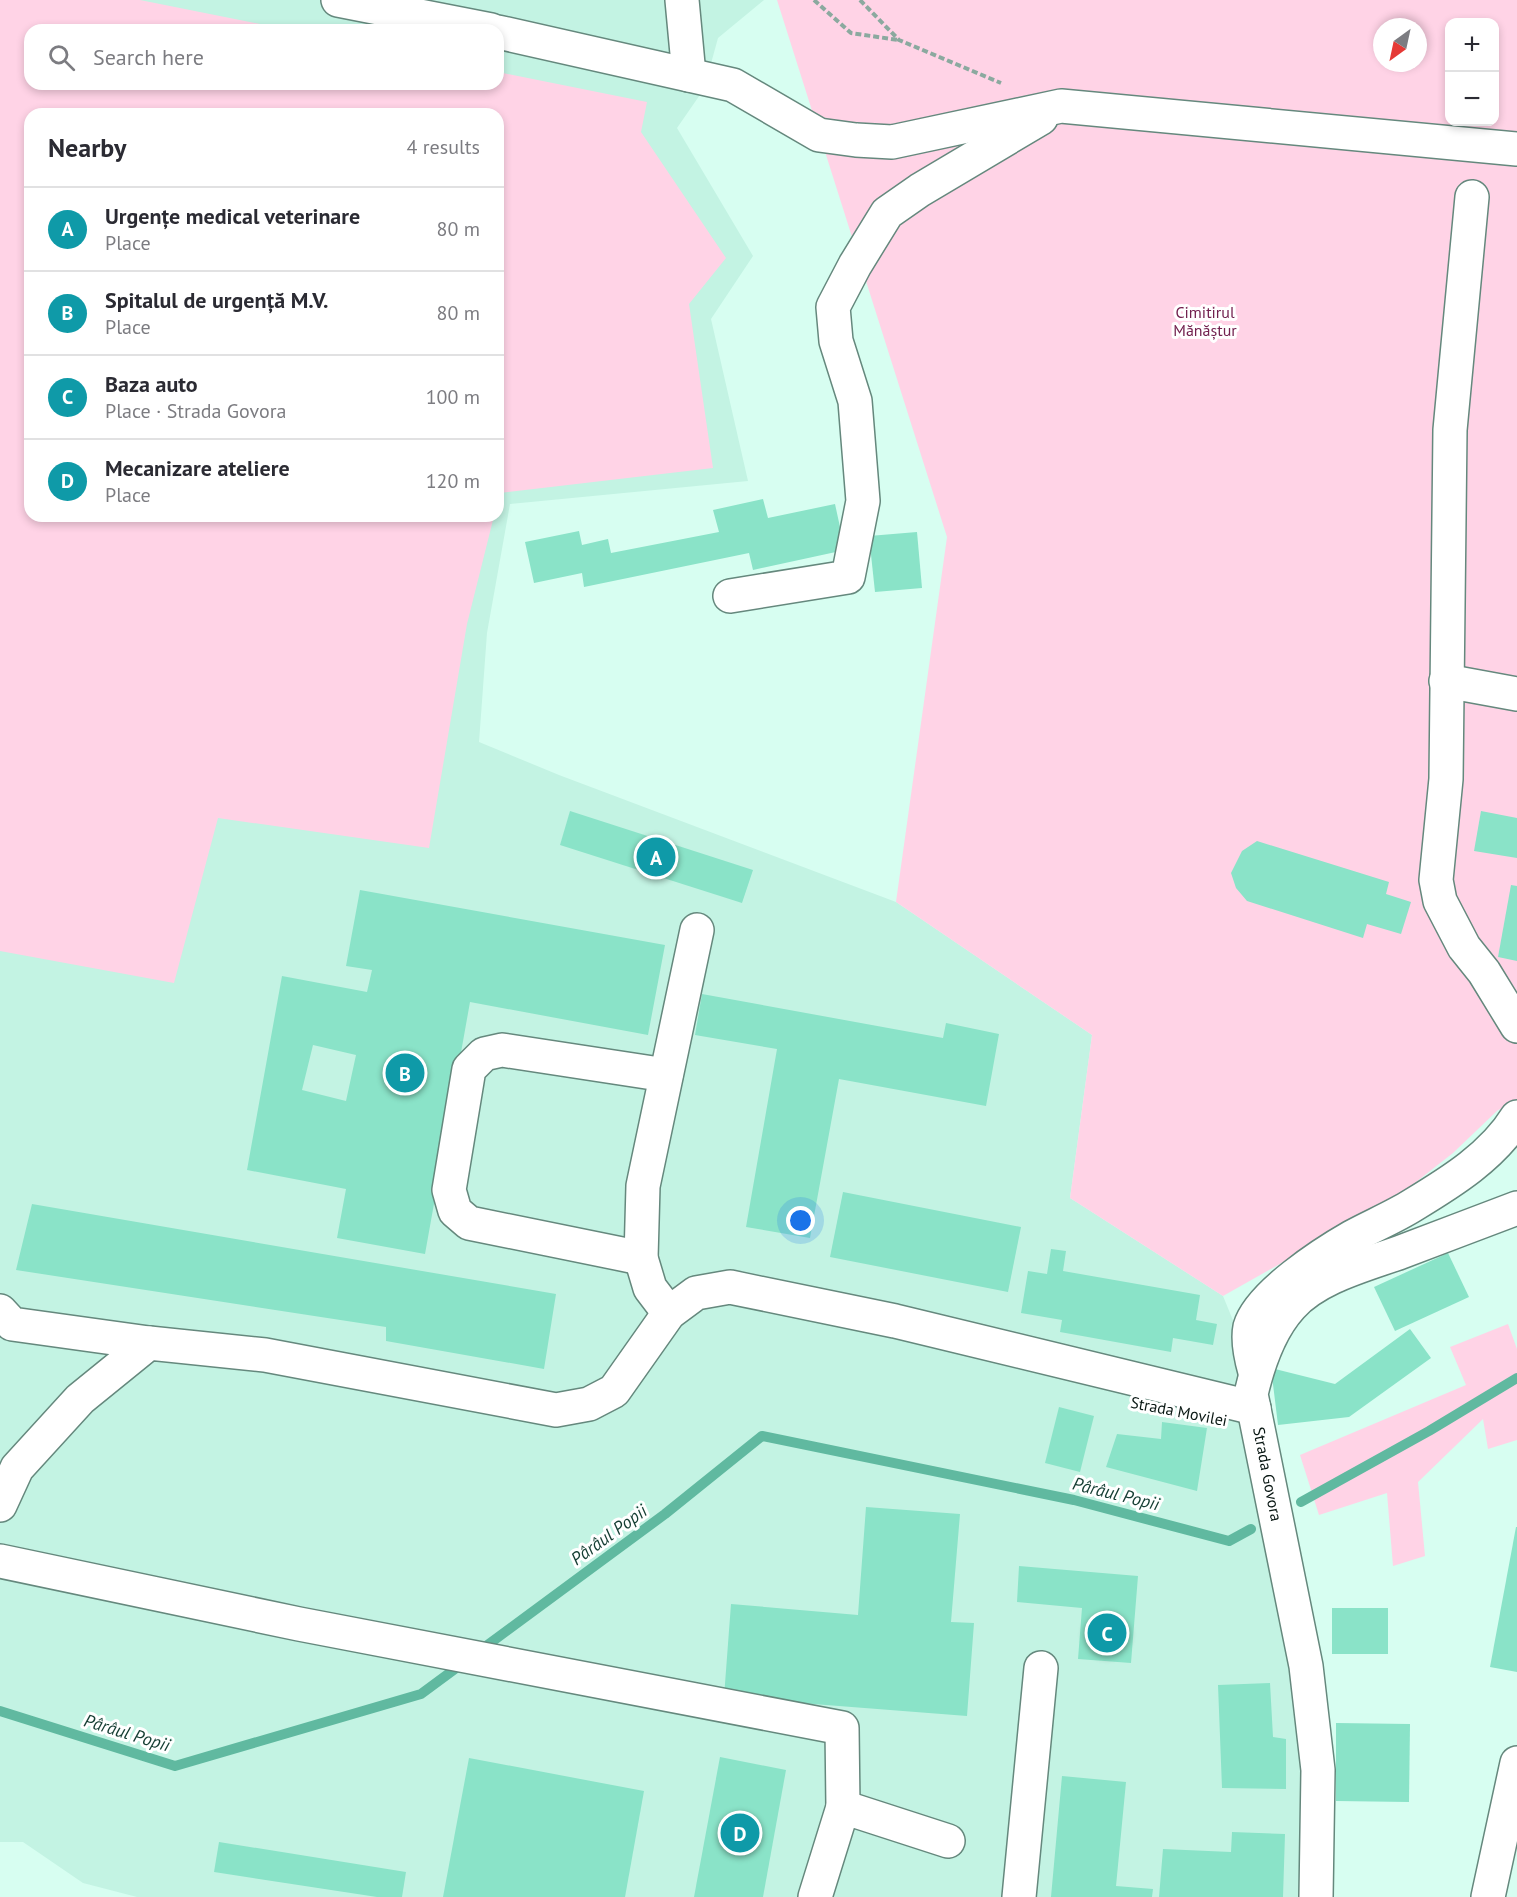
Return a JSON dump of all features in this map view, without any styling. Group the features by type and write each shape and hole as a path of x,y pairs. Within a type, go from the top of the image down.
{"street":[{"path":"338,0 460,24"},
{"path":"682,0 689,75"},
{"path":"504,33 733,85 819,135 855,140 892,142 1061,106 1517,149"},
{"path":"730,596 848,577 863,501 855,400 836,341 833,307 888,213 920,190 1061,106"},
{"path":"1472,197 1450,430 1446,779 1436,880 1440,901 1464,947 1484,972 1517,1026"},
{"path":"1446,681 1517,694"},
{"path":"669,1313 650,1288 641,1258 643,1186 697,930"},
{"path":"641,1258 469,1223 455,1211 449,1190 469,1069 484,1054 502,1050 666,1075"},
{"path":"1256,1374 1251,1357 1250,1327 1267,1299 1350,1238 1411,1207 1458,1176 1506,1135 1517,1117"},
{"name":"Strada Govora","path":"1316,1897 1318,1770 1306,1666 1251,1394 1256,1374 1276,1328 1290,1307 1305,1293 1344,1273 1517,1208"},
{"path":"0,1311 12,1324 149,1343 265,1355 556,1410 589,1404 614,1391 669,1313 696,1293 730,1287 895,1321 1256,1417"},
{"path":"0,1505 17,1468 80,1399 149,1343"},
{"name":"Strada Movilei","path":"1100,1395 1256,1417"},
{"path":"0,1561 299,1624 842,1728 843,1808 815,1897"},
{"path":"1019,1897 1041,1668"},
{"path":"1488,1897 1517,1763"},
{"path":"843,1808 948,1841"}],"path":[{"path":"814,0 850,33 899,40 1008,85"},
{"path":"860,0 899,40"}],"shaded area":[{"path":"0,0 764,0 718,38 704,89 677,128 753,256 711,319 748,481 510,504 487,633 479,742 559,775 896,902 1092,1035 1070,1198 1223,1296 1255,1374 1306,1666 1316,1897 137,1897 83,1883 23,1842 0,1842"}],"green space":[{"path":"0,0 140,0 260,24 24,24 24,90 504,90 504,73 647,102 641,132 726,258 689,304 713,468 504,493 504,108 24,108 24,522 492,522 467,624 429,848 218,818 174,983 0,951"},
{"name":"Cimitirul Mănăștur","path":"777,0 1517,0 1517,1104 1498,1110 1453,1153 1393,1200 1223,1296 1070,1198 1092,1035 896,902 947,537"},
{"path":"1508,1324 1517,1349 1517,1440 1488,1449 1483,1419 1418,1482 1425,1556 1393,1566 1387,1493 1319,1515 1300,1455 1466,1385 1450,1347"}],"building":[{"path":"763,499 768,518 835,504 845,550 753,570 749,553 584,587 582,573 534,583 525,542 579,531 582,545 608,539 611,553 719,532 713,510"},
{"path":"917,532 922,588 875,592 869,536"},
{"path":"570,811 753,870 742,903 560,845"},
{"path":"1481,811 1517,818 1517,858 1474,851"},
{"path":"1257,841 1389,882 1386,894 1411,902 1401,934 1367,924 1363,938 1247,901 1236,888 1231,873 1242,851"},
{"path":"1511,885 1517,886 1517,961 1498,957"},
{"path":"360,890 665,945 648,1035 470,1002 425,1254 337,1238 346,1189 247,1170 282,976 367,992 372,970 346,966","holes":["313,1045 356,1055 346,1101 302,1090"]},
{"path":"702,994 943,1038 946,1023 999,1034 986,1106 839,1079 810,1238 746,1227 777,1049 695,1035"},
{"path":"843,1192 1021,1227 1008,1292 830,1257"},
{"path":"32,1204 556,1294 544,1369 386,1341 386,1327 16,1270"},
{"path":"1051,1249 1066,1251 1063,1271 1200,1295 1196,1320 1217,1324 1213,1345 1173,1338 1171,1352 1060,1332 1062,1320 1021,1313 1028,1271 1047,1274"},
{"path":"1448,1253 1469,1297 1395,1331 1374,1287"},
{"path":"1410,1329 1431,1358 1349,1417 1278,1425 1271,1368 1335,1384"},
{"path":"1059,1407 1094,1416 1080,1472 1045,1463"},
{"path":"1162,1422 1207,1428 1197,1491 1106,1467 1117,1434 1161,1439"},
{"path":"866,1507 960,1514 951,1622 974,1623 967,1716 724,1697 731,1604 858,1615"},
{"path":"1517,1527 1517,1672 1490,1667"},
{"path":"1019,1566 1138,1576 1131,1663 1078,1659 1082,1608 1017,1602"},
{"path":"1332,1608 1388,1608 1388,1654 1332,1654"},
{"path":"1270,1683 1273,1737 1286,1739 1286,1789 1222,1788 1218,1685"},
{"path":"1336,1723 1410,1724 1409,1802 1336,1801"},
{"path":"720,1757 786,1770 763,1897 694,1897"},
{"path":"469,1758 644,1791 625,1897 443,1897"},
{"path":"1062,1776 1126,1782 1116,1886 1153,1889 1152,1897 1051,1897"},
{"path":"1232,1832 1285,1834 1283,1897 1159,1897 1163,1849 1231,1852"},
{"path":"219,1842 406,1872 402,1897 377,1897 214,1872"}],"waterway":[{"name":"Pârâul Popii","path":"1301,1502 1429,1431 1517,1378"},
{"name":"Pârâul Popii","path":"478,1652 665,1514 762,1436 1074,1500 1229,1541 1251,1529"},
{"name":"Pârâul Popii","path":"0,1711 175,1766 421,1694 463,1663"}],"place":[{"name":"Urgențe medical veterinare","path":"656,857"},
{"name":"Spitalul de urgență M.V.","path":"405,1073"},
{"name":"Baza auto","path":"1107,1633"},
{"name":"Mecanizare ateliere","path":"740,1833"}]}
